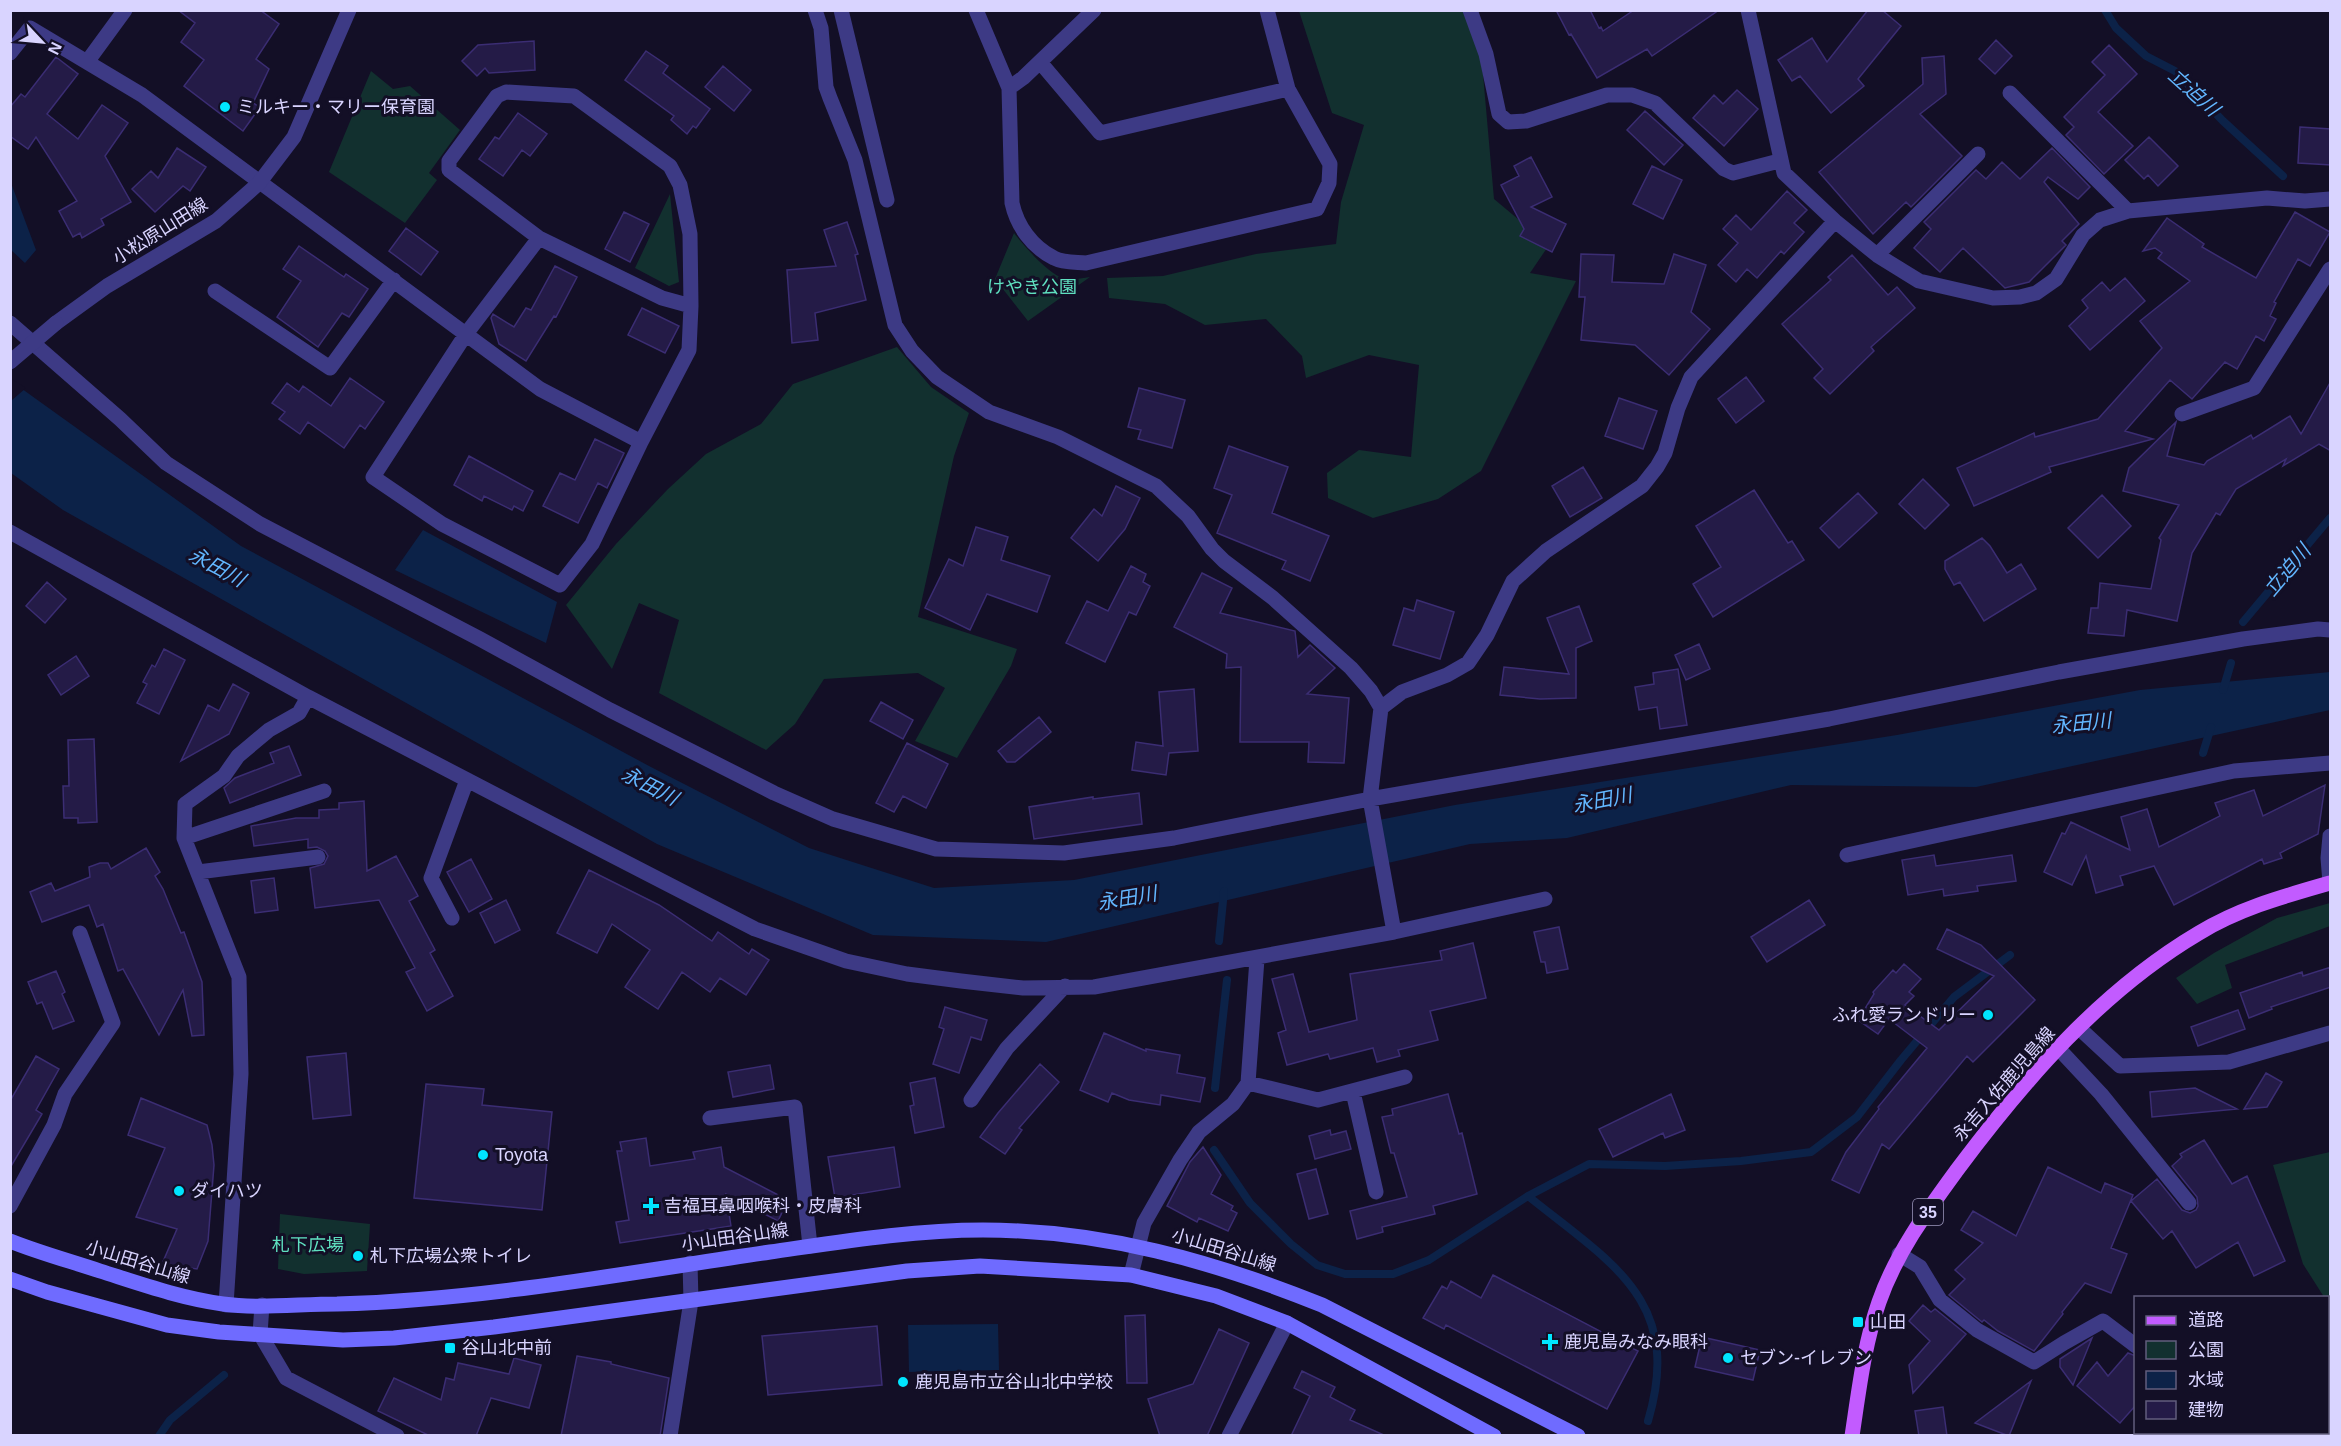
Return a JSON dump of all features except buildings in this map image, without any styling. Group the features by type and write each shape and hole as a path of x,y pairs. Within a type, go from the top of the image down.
{"main road":[{"name":"永吉入佐鹿児島線","path":"1852,1436 1865,1351 1879,1301 1899,1254 1989,1127 2058,1048 2110,997 2144,969 2201,932 2250,907 2330,883"},
{"name":"小山田谷山線","path":"10,1241 174,1296 226,1305 262,1305 428,1299 497,1292 810,1246 911,1234 983,1230 1070,1235 1137,1245 1199,1260 1254,1277 1322,1305 1578,1436"},
{"path":"10,1279 167,1325 219,1332 343,1340 394,1338 494,1328 907,1271 980,1266 1131,1275 1216,1296 1287,1323 1494,1436"}],"street":[{"path":"87,62 125,10"},
{"name":"小松原山田線","path":"10,362 56,323 107,286 216,221 259,183 294,137 349,10"},
{"path":"815,10 822,28 826,87 855,160 896,325 912,351 937,377 989,412 1058,437 1156,486 1188,516 1212,549 1224,561 1258,585 1351,668 1382,708 1370,799 1394,932"},
{"path":"841,10 887,200"},
{"path":"976,10 1009,88 1012,203 1016,219 1038,247 1054,258 1086,263 1317,209 1329,183 1330,164 1288,89 1267,10"},
{"path":"1009,88 1023,78 1094,10"},
{"path":"1470,10 1485,54 1499,114 1508,122 1526,121 1607,95 1632,95 1655,103 1724,169 1733,173 1779,161"},
{"path":"1748,10 1779,161 1784,173 1835,221 1877,255 1919,281 1993,298 2020,297 2036,292 2056,279 2083,235 2100,220 2128,211 2267,198 2305,201 2331,199"},
{"path":"10,53 30,28 142,95 540,389 641,442"},
{"path":"1040,62 1100,133 1288,89"},
{"path":"539,238 466,334 374,477 442,524 560,585 592,544 689,350 692,306 690,234 680,185 670,166 574,96 506,92 497,96 449,161 449,170 539,238 662,298 692,306"},
{"path":"2010,93 2128,211"},
{"path":"1877,255 1978,154"},
{"path":"1382,708 1402,692 1447,675 1468,663 1487,635 1514,581 1546,551 1642,486 1665,453 1678,408 1691,377 1835,221"},
{"path":"2182,414 2254,388 2331,268"},
{"path":"215,291 330,368 394,280"},
{"path":"10,323 120,419 166,463 260,524 621,715 774,793 833,819 936,849 1064,853 1173,838 1370,799 1830,719 2059,672 2232,641 2318,629 2331,630"},
{"path":"10,532 308,697 755,929 846,961 907,975 1023,988 1094,987 1257,959 1545,899"},
{"path":"226,1305 241,1074 239,978 184,838 185,804 224,776 238,756 268,730 299,713 308,697"},
{"path":"1847,855 2234,771 2331,763"},
{"path":"452,918 431,878 467,780"},
{"path":"184,838 324,791"},
{"path":"2330,883 2328,858 2331,836"},
{"path":"198,872 318,857"},
{"path":"10,1206 54,1125 65,1094 113,1023 80,933"},
{"path":"1131,1275 1144,1223 1199,1132 1233,1104 1248,1083 1257,959"},
{"path":"971,1100 1007,1048 1065,986"},
{"path":"2079,1028 2120,1066 2229,1062 2331,1033"},
{"path":"2058,1048 2101,1094 2189,1203"},
{"path":"1248,1083 1318,1100 1405,1077"},
{"path":"1353,1092 1376,1192"},
{"path":"710,1118 795,1107 810,1246"},
{"path":"1899,1254 1920,1267 1940,1300 1977,1330 2034,1362 2064,1342 2103,1321 2134,1344"},
{"path":"670,1436 692,1301 690,1263"},
{"path":"262,1305 260,1334 286,1378 397,1436"},
{"path":"1229,1436 1287,1323"}],"green space":[{"path":"1468,10 1479,29 1494,199 1549,245 1530,273 1576,281 1481,471 1438,499 1373,518 1328,498 1327,473 1359,450 1411,457 1419,365 1369,355 1306,378 1302,356 1266,319 1205,325 1165,304 1109,298 1107,278 1163,276 1256,254 1336,244 1341,202 1364,125 1332,113 1299,11"},
{"path":"371,71 393,89 410,86 460,130 429,173 437,180 405,223 329,172"},
{"path":"670,194 679,282 669,286 635,268"},
{"name":"けやき公園","path":"1014,233 1051,272 1065,279 1090,277 1028,321 995,279"},
{"path":"897,347 931,387 969,413 954,456 918,617 1017,649 1011,666 957,758 915,741 945,688 918,673 824,679 795,724 766,750 659,693 679,620 639,603 612,669 566,605 616,544 668,489 706,454 761,424 793,384"},
{"path":"2330,903 2330,926 2225,965 2232,988 2197,1004 2176,978 2214,953 2277,918"},
{"path":"2330,1152 2330,1307 2329,1296 2323,1296 2303,1264 2273,1165"},
{"name":"札下広場","path":"280,1214 370,1224 367,1271 304,1274 278,1269"}],"water":[{"path":"11,183 36,250 25,263 11,250"},
{"name":"永田川","path":"11,381 241,546 649,766 809,848 934,888 1074,880 1455,805 1897,735 2140,690 2330,672 2330,710 1976,787 1791,785 1567,838 1470,844 1046,942 873,935 657,844 63,510 11,473"},
{"path":"423,530 557,602 546,643 395,570"},
{"path":"998,1324 999,1370 909,1372 908,1325"}],"pier":[{"path":"10,378 26,388 11,401 10,401"}],"waterway":[{"name":"立迫川","path":"2105,10 2116,28 2146,56 2175,71 2223,121 2283,176"},
{"name":"立迫川","path":"2243,622 2330,518"},
{"name":"立迫川","path":"2223,690 2231,663"},
{"path":"2203,753 2211,727"},
{"path":"1219,941 1224,891"},
{"path":"1214,1150 1250,1203 1291,1244 1317,1265 1345,1274 1393,1274 1429,1260 1528,1196 1589,1164 1665,1166 1741,1161 1811,1152 1857,1117 1954,997 2010,955"},
{"path":"1215,1088 1227,980"},
{"path":"1528,1196 1587,1242 1612,1265 1633,1288 1648,1314 1656,1344 1657,1379 1648,1421"},
{"path":"159,1436 170,1420 224,1375"}],"place":[{"name":"ミルキー・マリー保育園","path":"225,107"},
{"name":"ふれ愛ランドリー","path":"1988,1015"},
{"name":"Toyota","path":"483,1155"},
{"name":"ダイハツ","path":"179,1191"},
{"name":"吉福耳鼻咽喉科・皮膚科","path":"651,1206"},
{"name":"札下広場公衆トイレ","path":"358,1256"},
{"name":"山田","path":"1858,1322"},
{"name":"鹿児島みなみ眼科","path":"1550,1342"},
{"name":"谷山北中前","path":"450,1348"},
{"name":"セブン-イレブン","path":"1728,1358"},
{"name":"鹿児島市立谷山北中学校","path":"903,1382"}]}
